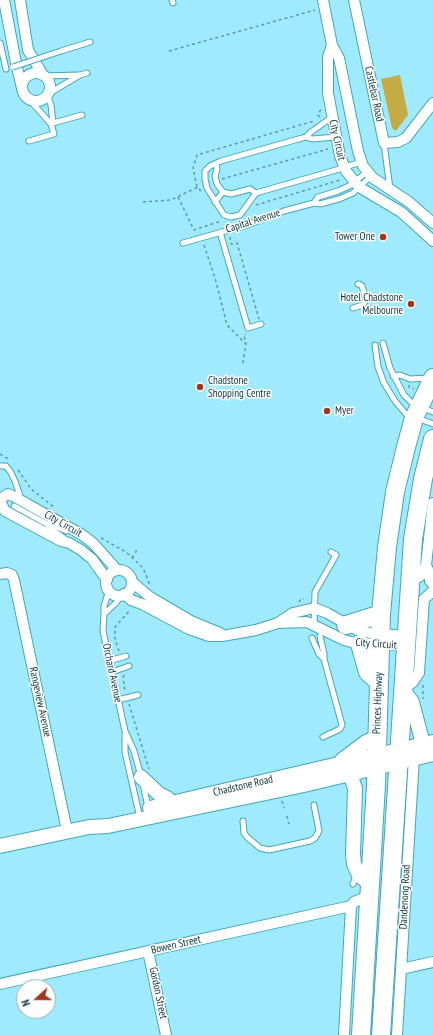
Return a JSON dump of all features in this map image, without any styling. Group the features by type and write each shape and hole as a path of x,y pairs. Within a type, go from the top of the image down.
{"highway":[{"name":"Princes Highway","path":"361,1035 362,884 376,753 381,614 389,531 395,492 403,459 422,412 433,378"},
{"path":"381,1035 413,751 403,686 415,521 423,478 433,439"},
{"path":"346,625 381,614"},
{"path":"360,644 368,672 379,682"}],"street":[{"path":"4,0 16,63 25,92 31,99 38,100 47,94 50,86 48,80 28,50 20,0"},
{"name":"Castlebar Road","path":"354,0 384,143"},
{"name":"City Circuit","path":"324,4 332,45 339,58 361,162 369,174 409,202 433,223"},
{"name":"City Circuit","path":"332,45 328,57 328,93 340,156 344,168 357,184 401,212 433,241"},
{"path":"25,92 23,82 29,75 34,73 44,75"},
{"path":"384,143 401,141 406,138 433,103"},
{"name":"City Circuit","path":"108,585 92,559 81,550 70,543 61,541 5,511 0,500 8,494 17,503 77,532 90,541 117,570"},
{"path":"413,751 412,702 403,686 410,684 419,673 424,599 410,583 422,574 426,565 433,503"},
{"path":"426,565 433,584"},
{"path":"117,570 122,570 128,574 132,582 130,590 123,595 114,594 108,585 110,574 117,570"},
{"name":"Rangeview Avenue","path":"0,574 12,574 14,580 68,831"},
{"name":"City Circuit","path":"132,582 150,597 191,622 219,632 236,634"},
{"path":"424,599 433,591"},
{"name":"City Circuit","path":"123,595 196,633 214,637 236,634 278,623 307,622 314,625 324,634 360,644 380,640 406,641"},
{"name":"City Circuit","path":"278,623 293,613 314,608 327,612 346,625 380,640"},
{"name":"Chadstone Road","path":"144,814 172,803 376,753 413,751 433,754"},
{"name":"Dandenong Road","path":"397,1035 413,751"},
{"name":"Chadstone Road","path":"0,846 89,827 107,818 144,814 350,774 376,753"},
{"path":"344,1035 351,906 362,884 353,860 355,788 350,774"},
{"path":"146,776 159,794 167,798 172,803"},
{"name":"Bowen Street","path":"0,984 351,906"},
{"name":"Gordon Street","path":"148,951 166,1035"},
{"path":"401,969 433,962"}],"lane":[{"path":"0,43 4,70 90,42"},
{"path":"30,140 54,134 51,105 47,94 80,75 87,73"},
{"path":"44,75 80,75"},
{"path":"25,92 52,123"},
{"path":"52,123 82,115"},
{"path":"306,137 332,117"},
{"path":"336,137 306,137 207,167 205,173 207,188 224,215 234,217 242,212 256,193 361,162"},
{"name":"Castlebar Road","path":"384,143 390,189"},
{"path":"216,164 216,181 223,192 231,194 250,190 256,193"},
{"name":"Capital Avenue","path":"261,324 248,328 220,232 248,227 273,214 314,203 320,204 353,193 357,184 369,174"},
{"path":"215,202 223,192"},
{"path":"183,243 220,232"},
{"path":"353,308 363,305 366,299 362,286 358,284"},
{"path":"383,343 393,376 407,399 433,424"},
{"path":"375,345 378,367 384,383 403,412 422,412"},
{"path":"393,376 400,375 413,379 433,378"},
{"path":"0,466 6,466 15,481 17,503 67,539 70,543"},
{"path":"47,524 51,524 70,534 77,532"},
{"path":"314,625 315,592 336,555 330,552"},
{"name":"Orchard Avenue","path":"108,585 104,606 103,628 125,731 146,776 144,814"},
{"path":"104,614 123,595"},
{"path":"323,737 340,729 342,725 324,659 324,634 310,639 319,654 324,659"},
{"path":"109,661 124,657"},
{"path":"112,672 127,667"},
{"path":"118,700 138,695"},
{"name":"Orchard Avenue","path":"125,731 125,752 144,814"},
{"path":"243,821 244,833 260,848 269,850 310,841 316,838 319,831 314,805"}],"path":[{"path":"169,51 324,4"},
{"path":"321,107 318,115 321,119"},
{"path":"202,192 197,187 193,168 197,155 314,121"},
{"path":"220,179 328,149"},
{"path":"254,206 340,180"},
{"path":"143,202 171,200 201,186"},
{"path":"178,197 194,230 221,221 225,222"},
{"path":"198,228 200,232"},
{"path":"230,235 231,244 237,243 262,330 244,335 246,344 243,363"},
{"path":"203,243 215,278 227,324 246,344"},
{"path":"409,383 408,387 414,389"},
{"path":"132,558 137,550"},
{"path":"115,626 115,638 124,657"},
{"path":"127,667 126,673 122,678 146,776"},
{"path":"282,801 284,808"},
{"path":"287,816 289,824"}],"shaded area":[{"path":"400,75 408,115 396,131 392,128 381,79"}],"place":[{"name":"Tower One","path":"383,237"},
{"name":"Hotel Chadstone Melbourne","path":"411,304"},
{"name":"Chadstone Shopping Centre","path":"200,387"},
{"name":"Myer","path":"327,411"}]}
